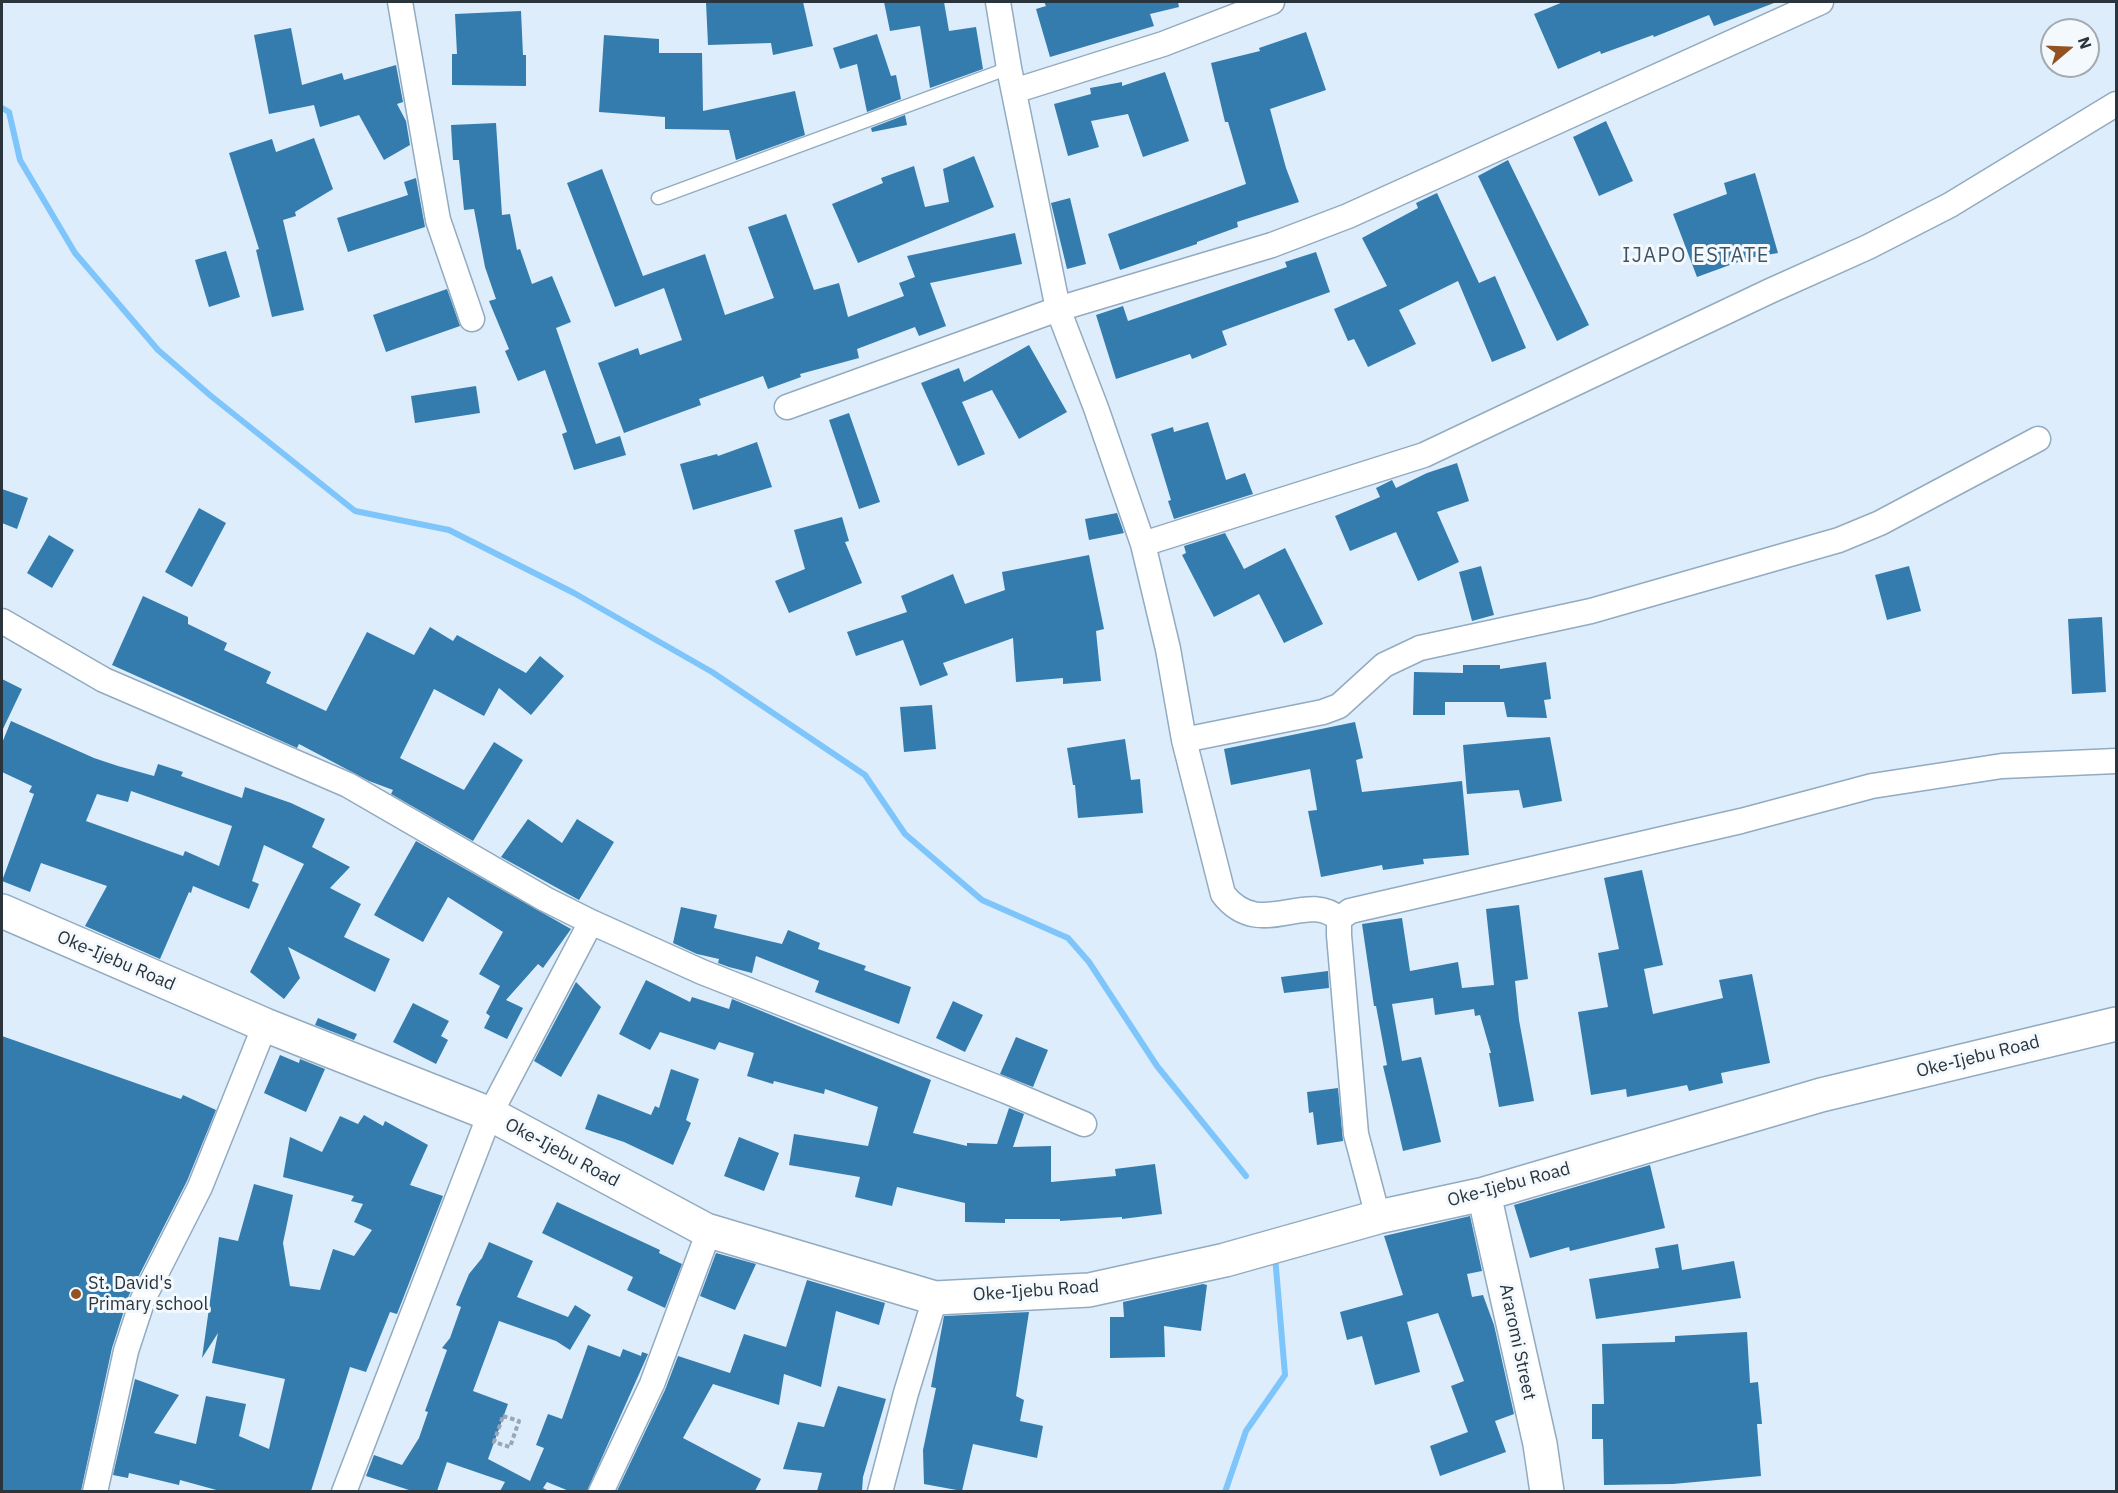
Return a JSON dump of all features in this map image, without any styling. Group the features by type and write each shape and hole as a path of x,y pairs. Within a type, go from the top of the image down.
{"main road":[{"name":"Oke-Ijebu Road","path":"2,911 265,1025 490,1114 706,1230 936,1298 1089,1290 1225,1260 1378,1217 1484,1194 1821,1095 2116,1024"},
{"name":"Araromi Street","path":"1484,1194 1540,1443 1547,1491"}],"street":[{"path":"400,2 438,220 472,319"},
{"path":"998,2 1011,80 1058,309 1096,408 1143,544 1168,649 1184,740 1222,894 1230,904 1243,912 1266,916 1306,909 1330,911 1339,920 1355,1127 1378,1217"},
{"path":"1011,80 1162,44 1272,2"},
{"path":"787,407 1058,309 1272,246 1348,216 1821,2"},
{"path":"1143,544 1424,455 1868,247 1950,205 2116,104"},
{"path":"1184,740 1323,712 1340,706 1384,665 1420,648 1591,611 1839,540 1880,523 2038,439"},
{"path":"2,621 104,680 348,785 545,899 591,922 713,976 1084,1124"},
{"path":"1339,920 1350,911 1742,821 1872,786 2001,766 2116,761"},
{"path":"344,1491 490,1114 591,922"},
{"path":"95,1491 126,1351 143,1299 200,1187 265,1025"},
{"path":"601,1491 652,1384 706,1239 706,1230"},
{"path":"880,1491 906,1393 936,1298"}],"lane":[{"path":"658,198 1011,80"}],"path":[{"path":"503,1416 519,1421 510,1447 494,1442 503,1416"}],"building":[{"path":"706,2 803,2 813,46 773,55 771,43 708,45"},
{"path":"884,2 944,2 949,31 976,27 983,69 930,88 920,26 890,31"},
{"path":"1044,2 1178,2 1179,7 1150,14 1154,26 1050,57 1036,9 1046,6"},
{"path":"1563,2 1774,3 1714,26 1709,15 1654,37 1653,35 1601,54 1600,51 1558,69 1534,14"},
{"path":"521,11 523,55 526,55 526,86 452,85 452,54 457,54 455,14"},
{"path":"291,28 302,85 342,73 344,80 396,65 403,102 397,104 406,121 410,145 384,160 359,115 320,127 314,105 269,114 254,35"},
{"path":"1306,32 1326,90 1270,109 1286,168 1299,202 1237,222 1238,227 1197,242 1197,244 1120,270 1108,234 1246,184 1228,122 1225,122 1211,63 1260,51 1259,48"},
{"path":"877,34 891,76 896,75 901,99 867,112 857,64 840,69 833,48"},
{"path":"604,35 659,39 659,53 702,53 703,111 795,91 805,135 736,160 729,130 665,129 665,117 599,112"},
{"path":"1165,72 1189,141 1143,157 1128,114 1091,121 1099,147 1068,156 1054,104 1091,94 1090,88 1122,82 1122,86"},
{"path":"905,115 907,125 872,132 871,128"},
{"path":"1606,121 1633,181 1599,196 1573,137"},
{"path":"496,123 502,215 510,214 517,250 520,249 532,284 552,276 571,322 556,328 596,444 620,436 626,455 574,470 562,434 567,432 545,370 518,381 505,351 509,349 489,301 496,299 485,267 474,209 464,210 459,160 453,160 451,125"},
{"path":"314,138 333,189 295,212 296,216 283,220 304,310 272,317 256,250 259,249 229,153 272,139 276,152"},
{"path":"974,156 994,207 858,263 832,204 883,183 881,178 914,166 925,207 949,202 943,169"},
{"path":"1508,160 1589,325 1557,341 1478,176"},
{"path":"602,169 643,276 705,254 725,315 774,298 748,227 786,214 814,290 839,283 848,317 904,296 899,283 915,277 907,256 1015,233 1022,264 930,283 946,326 919,336 915,327 857,349 859,358 800,374 801,377 768,389 763,376 699,399 701,405 624,433 598,363 638,348 640,355 682,340 664,288 615,307 567,183"},
{"path":"1755,173 1778,253 1749,258 1697,277 1673,214 1727,194 1724,183"},
{"path":"416,178 425,227 348,252 337,218 408,195 404,182"},
{"path":"1437,193 1479,283 1495,276 1526,348 1492,362 1458,281 1399,310 1416,344 1368,367 1354,339 1348,341 1334,309 1387,286 1362,238 1418,208 1416,203"},
{"path":"1070,198 1086,264 1067,269 1051,203"},
{"path":"226,251 240,297 209,307 195,260"},
{"path":"1316,252 1330,292 1222,331 1227,345 1192,359 1190,354 1116,379 1096,315 1123,306 1128,321 1287,267 1285,262"},
{"path":"447,289 460,326 386,352 373,315"},
{"path":"1029,345 1067,412 1019,439 992,390 962,402 985,454 958,466 921,383 959,368 964,382"},
{"path":"476,386 480,413 415,423 411,396"},
{"path":"849,413 880,502 859,509 829,420"},
{"path":"1208,422 1226,480 1245,473 1253,494 1174,519 1168,501 1171,500 1151,434 1173,427 1174,432"},
{"path":"757,442 772,487 693,510 680,464 717,454 718,456"},
{"path":"1457,463 1469,501 1437,512 1459,562 1418,581 1396,532 1350,551 1335,516 1380,497 1376,488 1392,480 1396,488 1427,473"},
{"path":"2,489 28,498 17,529 2,523"},
{"path":"199,508 226,523 192,587 165,572"},
{"path":"1117,513 1124,533 1089,540 1085,519"},
{"path":"842,517 849,541 845,542 862,583 789,613 775,581 805,569 794,530"},
{"path":"1225,533 1244,569 1285,548 1323,624 1284,643 1259,594 1214,617 1182,555 1186,553 1184,546"},
{"path":"49,535 74,550 52,588 27,573"},
{"path":"1089,555 1104,629 1096,631 1101,681 1063,684 1063,678 1016,682 1013,638 943,663 948,675 920,686 903,640 856,656 847,632 907,612 901,596 953,574 965,604 1005,590 1002,572"},
{"path":"1481,566 1494,615 1472,621 1459,572"},
{"path":"1909,566 1921,611 1887,620 1875,575"},
{"path":"143,596 188,617 188,624 227,643 224,650 271,672 266,683 326,711 367,632 414,655 430,627 453,641 457,635 526,673 540,656 564,676 531,715 499,688 484,716 434,689 400,758 464,790 494,742 523,760 473,841 391,794 393,790 369,781 299,744 297,748 112,665"},
{"path":"2102,617 2106,692 2072,694 2068,619"},
{"path":"1546,662 1551,699 1544,700 1547,718 1507,717 1504,702 1445,702 1445,715 1413,715 1414,672 1463,673 1463,665 1500,665 1500,669"},
{"path":"2,679 22,689 2,731"},
{"path":"932,705 936,749 904,752 900,707"},
{"path":"11,721 94,758 118,766 154,776 158,764 183,772 181,776 242,798 245,787 291,803 325,819 312,847 350,867 330,888 361,904 344,937 390,959 375,992 288,947 300,978 284,999 250,972 304,864 264,845 252,881 259,884 249,909 193,886 160,959 85,926 107,886 41,863 30,892 2,881 34,794 29,792 32,786 2,772 2,743","holes":["131,791 232,826 219,866 185,851 183,856 86,821 97,794 128,802"]},
{"path":"1355,722 1363,758 1356,760 1362,792 1462,781 1469,855 1423,859 1424,864 1383,870 1382,865 1321,877 1308,811 1317,810 1310,769 1231,785 1224,749"},
{"path":"1550,737 1562,801 1523,808 1519,790 1467,794 1463,745"},
{"path":"1125,739 1131,780 1140,779 1143,813 1078,818 1075,785 1073,785 1067,748"},
{"path":"528,819 562,843 577,819 614,842 579,900 501,857"},
{"path":"416,841 571,929 543,968 538,964 506,1000 523,1008 507,1039 484,1028 490,1016 486,1013 500,986 479,974 503,932 448,897 423,942 374,915"},
{"path":"1642,870 1663,965 1644,969 1653,1014 1723,998 1719,980 1752,974 1770,1063 1721,1073 1723,1083 1689,1091 1687,1085 1627,1097 1626,1089 1591,1095 1578,1012 1608,1007 1598,953 1619,949 1604,878"},
{"path":"1519,905 1528,979 1515,981 1519,1020 1534,1101 1499,1107 1489,1053 1491,1053 1480,1015 1475,1016 1474,1009 1435,1015 1433,998 1392,1004 1402,1061 1421,1057 1441,1142 1403,1151 1383,1066 1387,1065 1376,1006 1374,1006 1362,924 1402,918 1410,971 1458,962 1462,988 1494,985 1486,909"},
{"path":"681,907 717,915 714,928 782,944 788,930 820,943 818,949 866,966 864,970 911,987 899,1024 815,992 819,981 756,956 752,973 718,963 719,959 697,954 673,943"},
{"path":"1328,971 1329,988 1284,993 1281,977"},
{"path":"646,980 690,1002 692,997 729,1009 732,999 931,1080 913,1133 967,1146 967,1143 997,1144 1009,1108 1024,1114 1013,1147 1051,1146 1051,1182 1116,1176 1115,1169 1155,1164 1162,1214 1122,1219 1122,1217 1060,1221 1060,1219 1005,1219 1005,1223 965,1222 965,1203 897,1187 892,1206 855,1197 860,1177 789,1165 794,1134 868,1146 878,1107 825,1089 824,1094 774,1081 773,1084 747,1076 754,1053 719,1042 715,1050 660,1032 650,1050 619,1034"},
{"path":"576,982 601,1007 561,1077 534,1061"},
{"path":"953,1001 983,1015 965,1052 936,1038"},
{"path":"413,1003 449,1021 441,1036 448,1040 436,1064 393,1042"},
{"path":"318,1018 357,1034 354,1040 315,1025"},
{"name":"St. David's Primary school","path":"2,1036 181,1099 183,1095 216,1110 187,1181 129,1295 112,1348 81,1491 2,1491"},
{"path":"1016,1037 1048,1050 1033,1087 1000,1074"},
{"path":"280,1055 299,1063 300,1059 325,1069 306,1112 264,1093"},
{"path":"671,1069 699,1079 686,1120 691,1123 673,1165 624,1142 585,1129 598,1094 651,1115 655,1106 659,1108"},
{"path":"1338,1088 1343,1141 1317,1145 1313,1112 1309,1113 1307,1092"},
{"path":"364,1115 383,1126 385,1121 428,1145 410,1185 443,1196 397,1314 390,1312 366,1372 350,1367 311,1491 220,1491 180,1480 179,1485 129,1473 128,1478 113,1475 135,1379 179,1395 154,1433 196,1444 206,1396 246,1404 239,1436 269,1449 285,1379 212,1363 218,1333 202,1358 219,1237 238,1241 254,1184 293,1195 283,1243 290,1286 320,1290 333,1249 354,1256 372,1230 354,1222 363,1204 351,1201 354,1196 283,1177 290,1137 322,1152 340,1116 358,1124"},
{"path":"739,1137 779,1153 764,1191 724,1176"},
{"path":"1650,1165 1665,1228 1570,1251 1569,1247 1530,1258 1514,1205"},
{"path":"557,1202 660,1250 659,1253 682,1264 665,1308 627,1290 633,1277 542,1233"},
{"path":"1470,1216 1482,1271 1467,1274 1472,1297 1483,1295 1494,1325 1514,1414 1495,1421 1506,1452 1440,1476 1430,1446 1468,1432 1451,1386 1464,1381 1438,1313 1407,1322 1420,1372 1375,1385 1362,1336 1347,1340 1340,1312 1403,1295 1384,1236"},
{"path":"489,1242 533,1261 517,1297 568,1317 575,1305 591,1315 570,1350 556,1341 499,1321 473,1391 508,1404 488,1459 530,1481 544,1448 536,1445 548,1414 562,1419 588,1345 620,1357 623,1349 641,1356 642,1352 648,1354 587,1491 569,1491 547,1482 543,1488 549,1491 500,1491 505,1482 447,1462 437,1491 412,1491 366,1476 374,1455 402,1465 419,1438 428,1412 425,1411 447,1350 442,1348 450,1338 461,1307 456,1305 469,1274 482,1258"},
{"path":"1678,1244 1682,1270 1734,1261 1741,1298 1596,1319 1589,1279 1659,1268 1655,1248"},
{"path":"716,1253 756,1264 735,1310 700,1296"},
{"path":"807,1280 885,1303 879,1325 836,1311 821,1387 784,1374 779,1405 713,1384 683,1438 761,1479 755,1491 617,1491 665,1390 678,1356 730,1373 744,1334 786,1347"},
{"path":"1207,1285 1201,1331 1164,1326 1165,1357 1110,1358 1110,1317 1124,1317 1123,1302"},
{"path":"1029,1312 1016,1396 1024,1400 1020,1421 1043,1426 1037,1458 973,1444 962,1491 924,1484 923,1450 936,1388 931,1387 944,1316"},
{"path":"1747,1332 1750,1383 1758,1382 1762,1424 1757,1424 1761,1476 1673,1484 1604,1485 1603,1439 1592,1439 1592,1404 1604,1404 1602,1344 1675,1342 1675,1336"},
{"path":"838,1386 886,1399 863,1477 862,1491 817,1491 822,1473 783,1469 798,1422 824,1427"}],"waterway":[{"path":"2,108 9,112 20,160 75,253 158,350 211,396 355,511 449,530 574,593 712,672 865,775 905,834 982,900 1068,938 1089,962 1157,1066 1246,1176"},
{"path":"1225,1492 1246,1431 1285,1375 1275,1256"}],"place":[{"name":"St. David's Primary school","path":"76,1294"}],"district":[{"name":"IJAPO ESTATE","path":"1696,256"}]}
